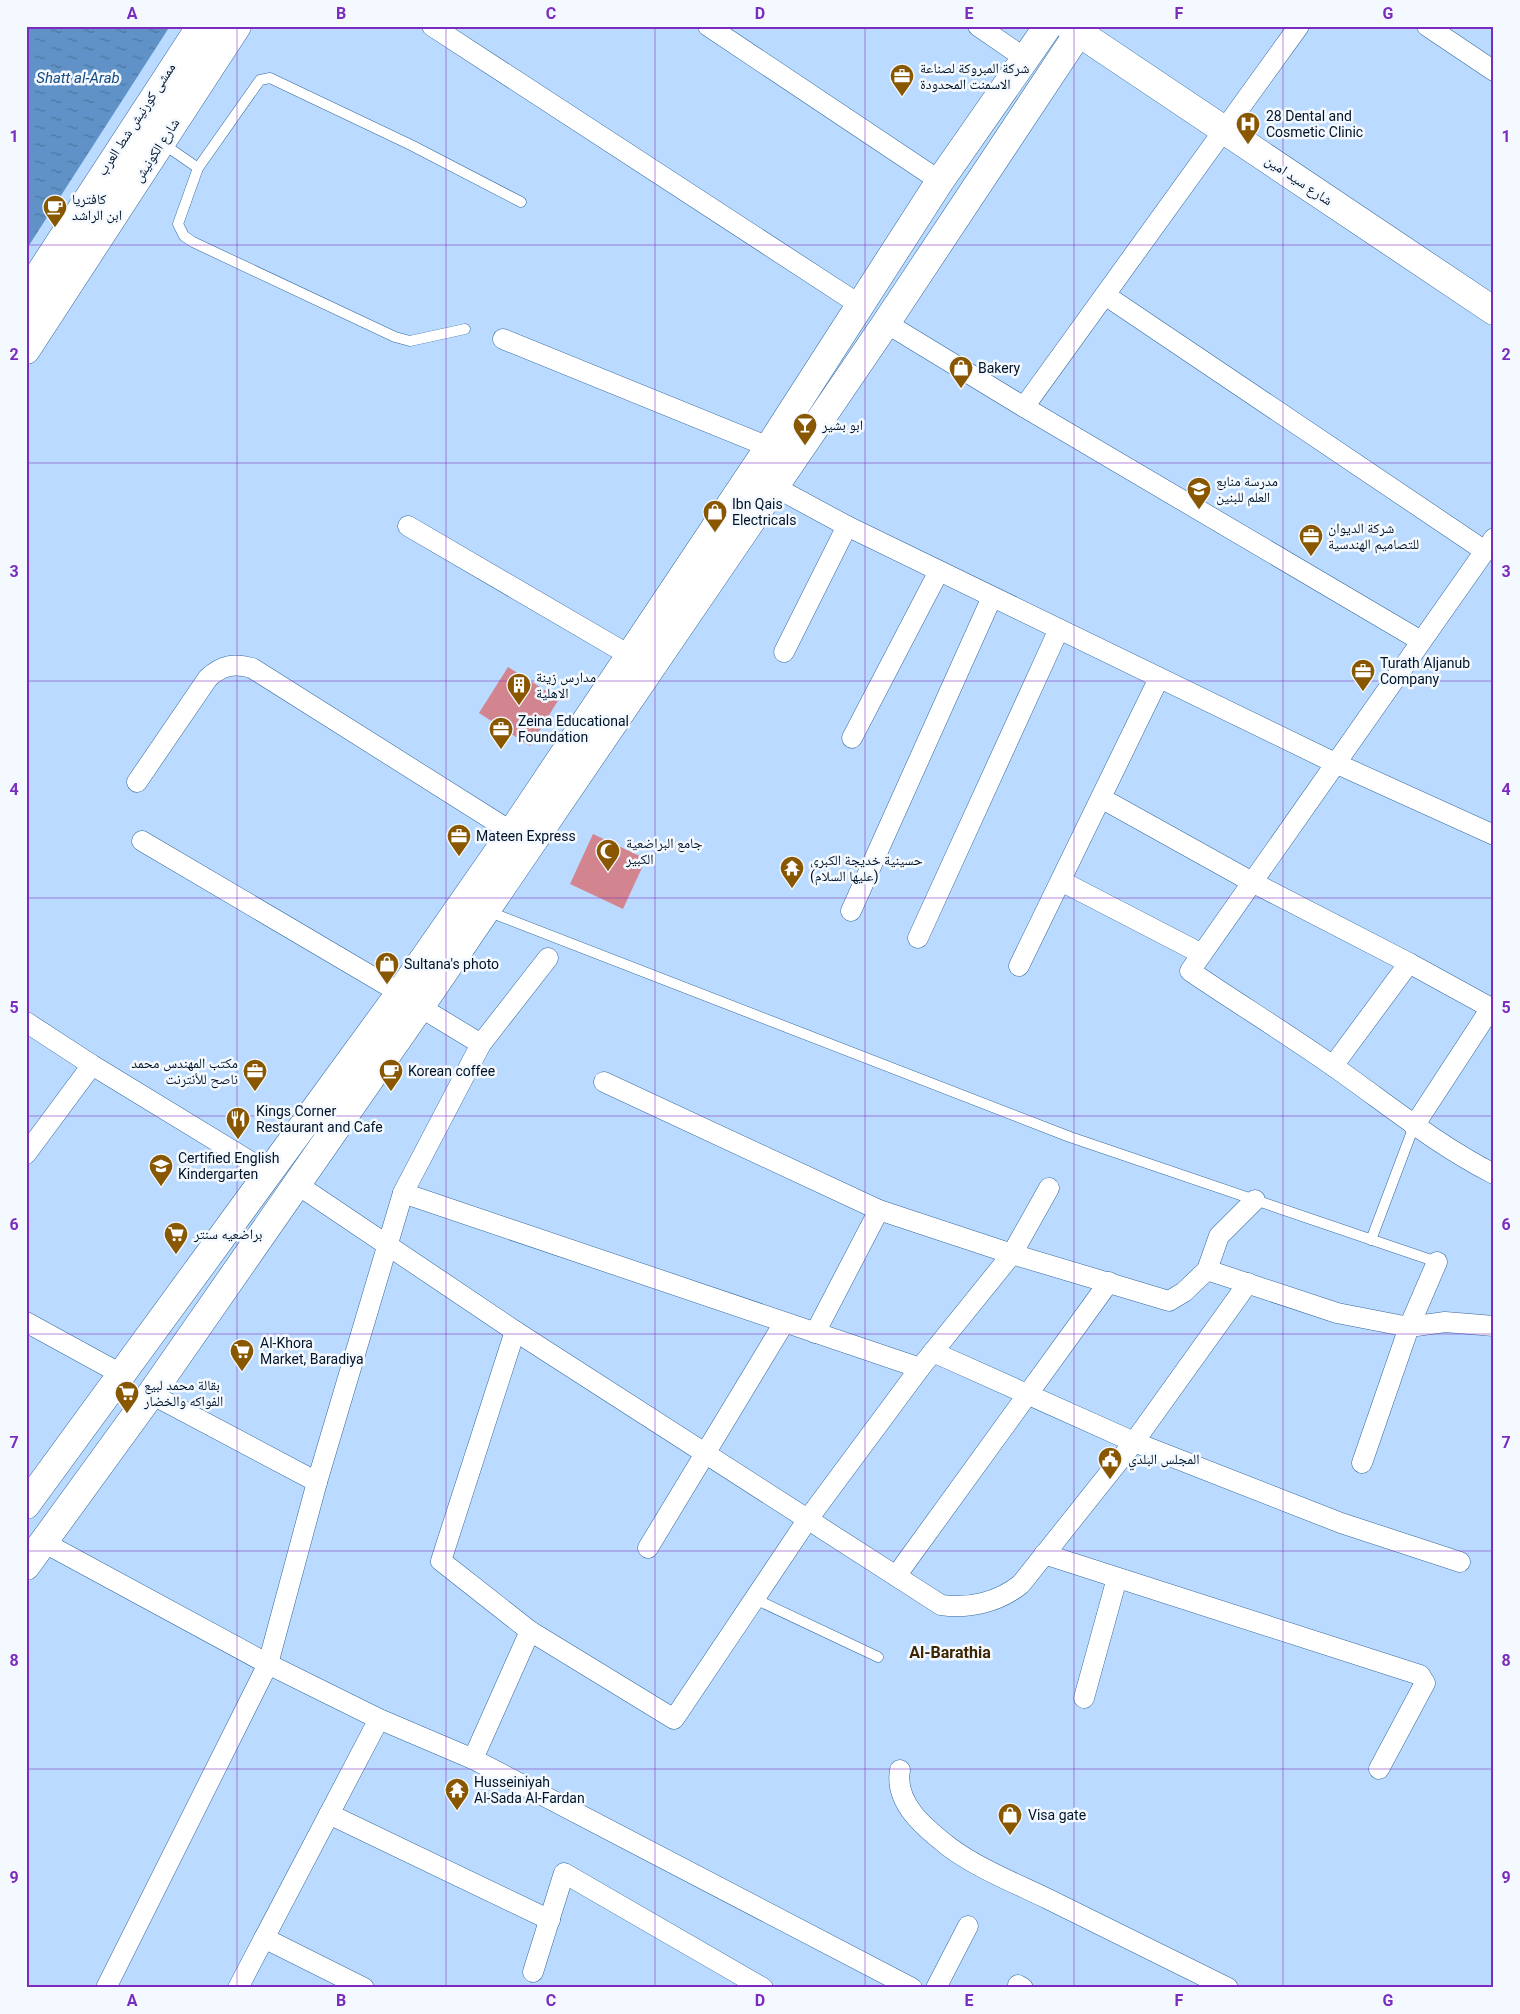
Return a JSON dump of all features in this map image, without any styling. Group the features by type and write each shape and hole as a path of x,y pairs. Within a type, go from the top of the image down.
{"main road":[{"name":"شارع الكونيش","path":"26,350 153,136 213,26"},
{"name":"شارع الكونيش","path":"26,313 153,136 237,26"},
{"path":"26,1566 151,1394 298,1185 512,832 770,447 940,181 1048,26"},
{"path":"26,1504 269,1173 410,1000 486,911 886,322 1077,28"},
{"name":"شارع سيد امين","path":"1077,28 1224,130 1494,311"},
{"path":"860,305 886,322"},
{"path":"68,1449 96,1470"}],"street":[{"name":"ممشى كورنيش شط العرب","path":"26,287 196,26"},
{"path":"432,26 860,305"},
{"path":"708,26 940,181"},
{"path":"978,26 1026,58"},
{"path":"1024,406 1299,26"},
{"path":"1427,26 1494,70"},
{"path":"1105,294 1489,544 1190,971 1333,1066 1414,1126 1463,1158 1494,1174"},
{"path":"886,322 1421,641"},
{"path":"503,339 770,447"},
{"path":"773,486 847,526 1159,678 1335,763 1494,835"},
{"path":"408,526 629,655"},
{"path":"784,652 847,526"},
{"path":"852,738 938,571"},
{"path":"851,911 992,596"},
{"path":"918,938 1059,629"},
{"path":"137,782 208,678 217,670 228,665 240,665 252,668 512,832"},
{"path":"1020,966 1159,678"},
{"path":"1101,798 1252,882 1409,963 1491,1008 1414,1126"},
{"path":"142,841 481,1044"},
{"path":"1061,881 1202,954"},
{"path":"106,1988 268,1664 318,1482 402,1194 481,1044 548,958"},
{"path":"1333,1066 1409,963"},
{"path":"26,1022 92,1065 269,1173"},
{"path":"26,1154 92,1065"},
{"path":"604,1082 879,1210 1012,1254 1169,1301 1184,1292 1207,1270 1219,1236 1254,1200"},
{"path":"298,1185 516,1331 808,1520 941,1605 956,1607 1008,1594 1021,1584 1134,1442 1248,1283"},
{"path":"516,1331 441,1561 530,1631 674,1719 808,1520 920,1368 1012,1254 1049,1188"},
{"path":"402,1194 920,1368"},
{"path":"815,1333 879,1210"},
{"path":"1362,1463 1409,1327 1437,1262"},
{"path":"1207,1270 1337,1314 1409,1327 1445,1322 1494,1326"},
{"path":"896,1576 1026,1394 1109,1282"},
{"path":"26,1322 121,1374"},
{"path":"648,1548 784,1323"},
{"path":"933,1352 1134,1442 1341,1523 1460,1562"},
{"path":"151,1394 318,1482"},
{"path":"43,1542 268,1664 379,1719 472,1759 912,1988"},
{"path":"1044,1554 1420,1675 1425,1683 1379,1770"},
{"path":"1084,1698 1117,1578"},
{"path":"472,1759 530,1631"},
{"path":"238,1988 379,1719"},
{"path":"900,1770 898,1786 904,1801 949,1847 968,1859 1027,1889 1228,1988"},
{"path":"329,1814 550,1920"},
{"path":"533,1972 564,1873 763,1988"},
{"path":"936,1988 968,1926"},
{"path":"264,1938 364,1988"}],"lane":[{"path":"465,329 410,341 395,338 193,242 184,236 178,224 198,168 260,80 270,78 411,145 521,202"},
{"path":"153,136 198,168"},
{"path":"486,911 1070,1137 1437,1262"},
{"path":"1371,1240 1414,1126"},
{"path":"755,1599 878,1657"}],"water":[{"name":"Shatt al-Arab","path":"26,26 170,26 26,250"}],"building":[{"name":"مدارس زينة الاهلية","path":"508,667 559,699 530,746 479,713"},
{"name":"جامع البراضعية الكبير","path":"593,834 646,859 623,909 570,884"}],"place":[{"name":"شركة المبروكة لصناعة الاسمنت المحدودة","path":"902,97"},
{"name":"28 Dental and Cosmetic Clinic","path":"1248,145"},
{"name":"كافتريا ابن الراشد","path":"55,228"},
{"name":"Bakery","path":"961,389"},
{"name":"ابو بشير","path":"805,446"},
{"name":"مدرسة منابع العلم للبنين","path":"1199,510"},
{"name":"Ibn Qais Electricals","path":"715,533"},
{"name":"شركة الديوان للتصاميم الهندسية","path":"1311,557"},
{"name":"Turath Aljanub Company","path":"1363,692"},
{"name":"مدارس زينة الاهلية","path":"519,706"},
{"name":"Zeina Educational Foundation","path":"501,750"},
{"name":"Mateen Express","path":"459,857"},
{"name":"جامع البراضعية الكبير","path":"608,872"},
{"name":"حسينية خديجة الكبرى (عليها السلام)","path":"792,889"},
{"name":"Sultana's photo","path":"387,985"},
{"name":"مكتب المهندس محمد ناصح للأنترنت","path":"255,1092"},
{"name":"Korean coffee","path":"391,1092"},
{"name":"Kings Corner Restaurant and Cafe","path":"238,1140"},
{"name":"Certified English Kindergarten","path":"161,1187"},
{"name":"براضعيه سنتر","path":"176,1255"},
{"name":"Al-Khora Market, Baradiya","path":"242,1372"},
{"name":"بقالة محمد لبيع الفواكه والخضار","path":"127,1414"},
{"name":"المجلس البلدي","path":"1110,1480"},
{"name":"Husseiniyah Al-Sada Al-Fardan","path":"457,1811"},
{"name":"Visa gate","path":"1010,1836"}],"district":[{"name":"Al-Barathia","path":"950,1652"}]}
